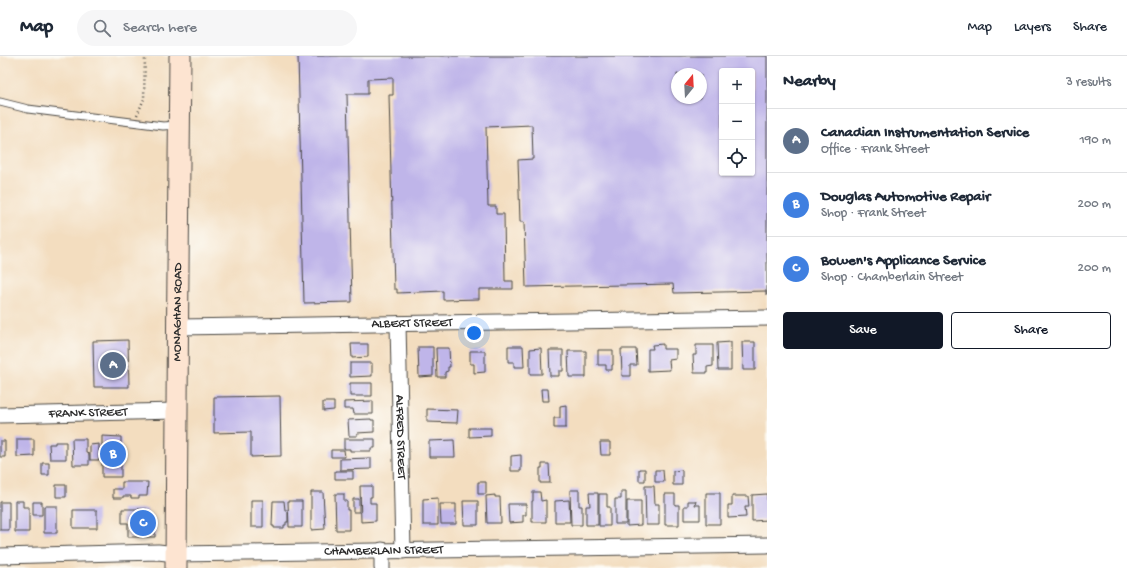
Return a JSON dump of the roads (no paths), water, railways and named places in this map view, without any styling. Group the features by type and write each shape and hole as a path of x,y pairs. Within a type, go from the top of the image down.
{"main road":[{"name":"MONAGHAN ROAD","path":"176,561 180,56"}],"street":[{"name":"ALBERT STREET","path":"178,327 767,318"},
{"name":"ALFRED STREET","path":"398,324 403,550"},
{"name":"FRANK STREET","path":"0,415 176,411"},
{"name":"CHAMBERLAIN STREET","path":"0,556 158,552 176,561 382,550 767,545"},
{"path":"382,550 382,568"}],"lane":[{"path":"0,102 28,109 164,126 180,125"}],"place":[{"name":"Canadian Instrumentation Service","path":"113,365"},
{"name":"Douglas Automotive Repair","path":"113,454"},
{"name":"Bowen's Applicance Service","path":"143,523"}]}
